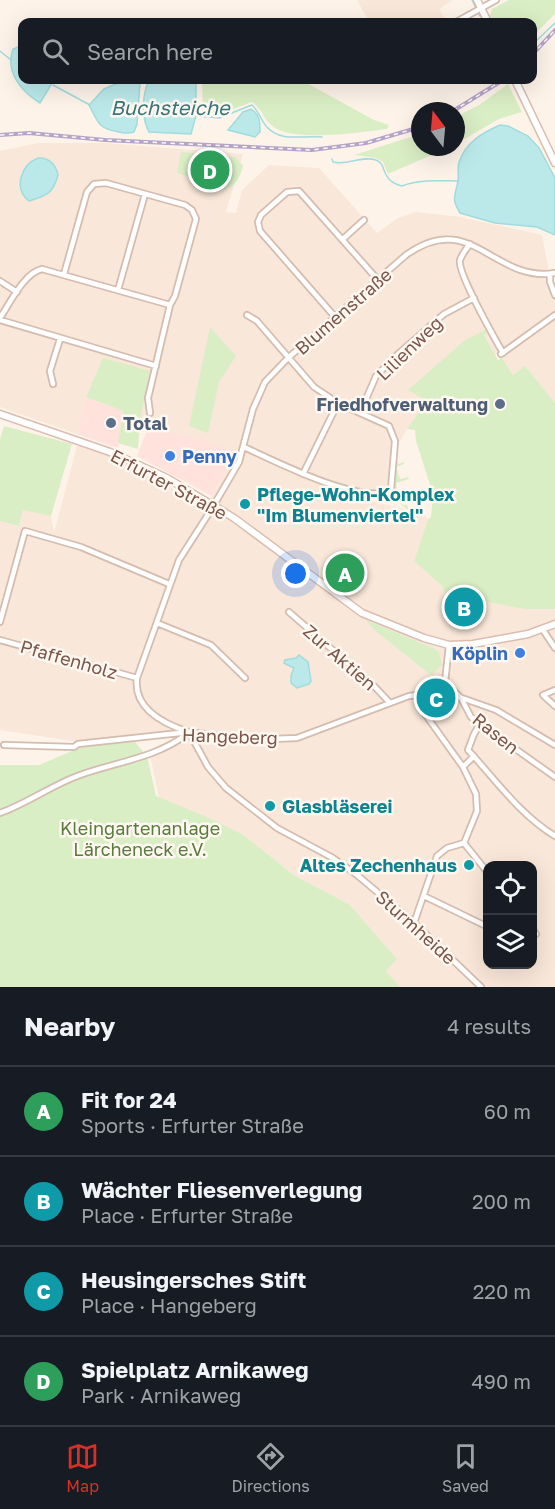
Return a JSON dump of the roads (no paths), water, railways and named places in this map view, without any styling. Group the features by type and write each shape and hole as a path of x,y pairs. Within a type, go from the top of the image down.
{"main road":[{"path":"477,0 486,18"},
{"path":"517,84 555,163"},
{"name":"Erfurter Straße","path":"0,414 134,461 214,505 362,613 424,638 449,645 501,640 543,630 555,624"}],"street":[{"path":"463,18 496,0"},
{"path":"64,274 90,187 101,182 185,205 192,210 196,219 175,296 170,305 148,398 150,413"},
{"path":"335,317 260,231 258,222 261,215 287,192 296,190 303,194 378,280"},
{"path":"118,290 145,194"},
{"path":"343,239 364,220"},
{"name":"Blumenstraße","path":"138,678 179,560 231,477 244,447 248,425 258,395 274,371 288,358 406,255 428,242 450,239 470,243 527,273 552,273 550,282 555,295"},
{"path":"470,243 460,264 502,354 555,315"},
{"path":"156,366 60,339 0,319 27,277 38,270 45,269 170,305"},
{"path":"0,281 17,292"},
{"name":"Lilienweg","path":"360,413 376,376 444,314 474,298"},
{"path":"244,447 303,474 354,491 383,493 389,492 391,486 394,441 389,426 338,403 314,387 257,321 247,315"},
{"path":"53,384 50,371 60,339"},
{"path":"303,474 338,403"},
{"path":"0,622 25,531 81,547 169,585"},
{"name":"Zur Aktien","path":"289,612 374,686 390,703"},
{"path":"157,623 211,645 245,678"},
{"path":"543,630 555,648"},
{"name":"Pfaffenholz","path":"0,640 138,678"},
{"path":"445,682 449,645"},
{"path":"138,678 136,690 143,706 173,727 189,732"},
{"name":"Hangeberg","path":"4,745 74,747 78,744 189,732 248,740 297,738 408,696 417,696 445,682"},
{"name":"Rasen","path":"445,682 461,698 471,717 555,777"},
{"path":"555,690 543,695 555,706"},
{"path":"417,696 425,714 463,767 476,794 477,811 464,843"},
{"path":"461,698 496,710 555,745"},
{"path":"480,724 467,747 480,766 536,822 555,836"},
{"path":"0,813 79,775 174,744 189,732"},
{"name":"Sturmheide","path":"189,732 208,767 234,795 277,828 345,866 414,923 481,987"},
{"path":"463,767 474,756"},
{"path":"464,843 483,867"},
{"path":"414,923 437,856 447,848 464,843"},
{"path":"424,896 483,925"}],"water":[{"path":"18,47 18,83 11,65 13,49"},
{"path":"19,84 52,84 40,103"},
{"path":"116,84 140,84 137,124 134,132 112,131 103,127 97,120 89,105 104,89"},
{"name":"Buchsteiche","path":"148,84 196,84 196,116 191,134 149,132 143,106"},
{"path":"251,109 260,121 260,132 255,137 228,130 243,112"},
{"path":"500,125 508,126 528,136 539,148 555,178 555,235 537,227 495,223 460,213 455,204 458,164 462,156 465,156 465,150 470,144 487,131"},
{"path":"38,158 51,162 58,175 54,186 48,193 29,201 21,190 21,177 27,166"},
{"path":"299,655 308,662 311,681 297,688 291,683 294,668 284,663 285,660 296,658"}],"waterway":[{"path":"472,0 480,16"},
{"path":"537,40 555,23"},
{"path":"0,51 11,60"},
{"path":"53,85 90,105"},
{"path":"196,116 219,118 252,105 266,126 278,135 322,137"},
{"path":"332,159 333,162 338,163 365,159 376,160 380,162 390,180 402,186 422,181 458,181"}],"railway":[{"path":"537,50 555,30"},
{"path":"465,104 497,84"},
{"path":"0,135 29,133 105,140 312,150 366,143 411,130"}],"place":[{"name":"Spielplatz Arnikaweg","path":"210,170"},
{"name":"Friedhofverwaltung","path":"500,404"},
{"name":"Total","path":"111,423"},
{"name":"Penny","path":"170,456"},
{"name":"Pflege-Wohn-Komplex \"Im Blumenviertel\"","path":"245,504"},
{"name":"Fit for 24","path":"345,573"},
{"name":"Wächter Fliesenverlegung","path":"464,607"},
{"name":"Köplin","path":"520,653"},
{"name":"Heusingersches Stift","path":"436,698"},
{"name":"Glasbläserei","path":"270,806"},
{"name":"Altes Zechenhaus","path":"469,865"}],"park label":[{"name":"Kleingartenanlage Lärcheneck e.V.","path":"140,838"}]}
